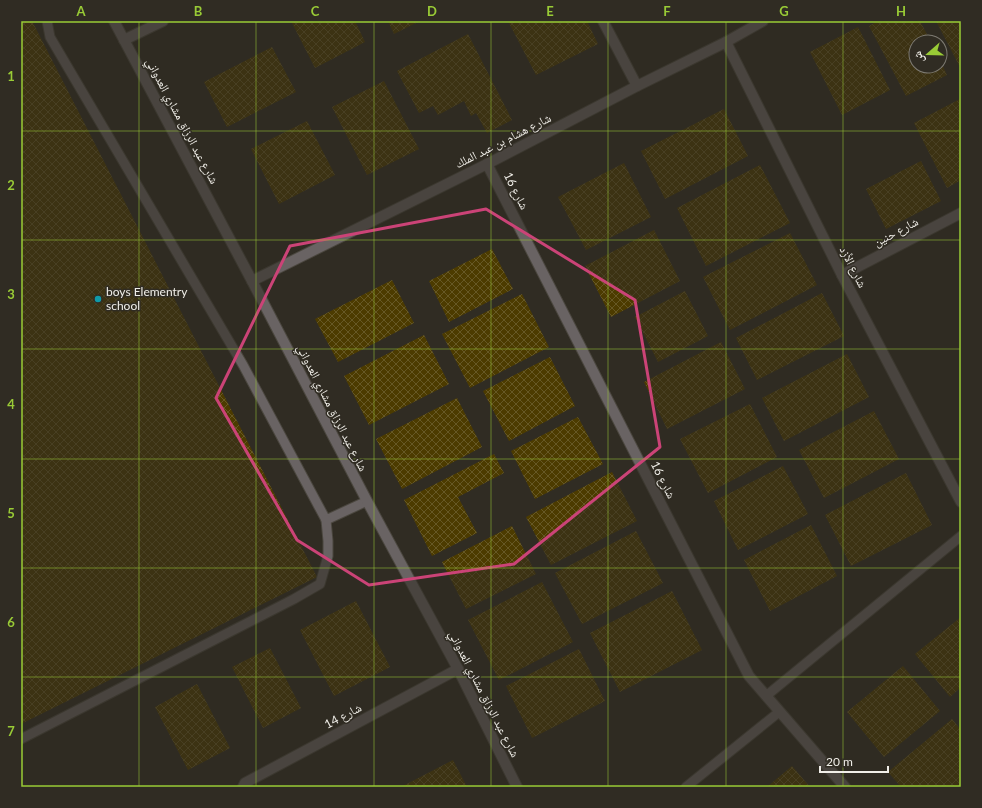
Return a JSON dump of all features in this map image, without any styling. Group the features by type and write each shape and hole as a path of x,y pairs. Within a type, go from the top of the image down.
{"street":[{"name":"شارع عبد الرزاق مشاري العدواني","path":"114,21 252,281 366,501 458,670 517,787"},
{"path":"124,40 163,21"},
{"path":"603,21 637,86"},
{"name":"شارع هشام بن عبد الملك","path":"252,281 487,164 637,86 726,42 763,21"},
{"name":"شارع الأزد","path":"726,42 842,275 961,502"},
{"name":"شارع 16","path":"487,164 749,676 844,787"},
{"name":"شارع حنين","path":"842,275 961,213"},
{"name":"شارع 14","path":"243,787 245,783 458,670"}],"lane":[{"path":"21,739 294,599 320,584 328,556 326,520 242,365 50,37 47,21"},
{"path":"326,520 366,501"},
{"path":"766,696 961,536"},
{"path":"686,787 779,712"}],"highlighted area":[{"path":"486,209 635,300 660,447 514,564 369,585 297,540 216,398 290,246"}],"building":[{"name":"boys Elementry school","path":"21,21 32,21 317,577 21,724"},
{"path":"291,21 355,21 365,42 315,68"},
{"path":"388,21 420,21 394,34"},
{"path":"508,21 587,21 598,44 536,75"},
{"path":"878,21 920,21 927,34 908,34 908,74 947,75 906,96 869,26"},
{"path":"936,21 961,21 961,69 948,44 948,34 943,34"},
{"path":"858,27 890,90 842,115 810,52"},
{"path":"468,34 512,120 487,133 476,113 471,116 464,101 438,115 433,106 419,113 397,71"},
{"path":"272,47 296,92 227,127 204,82"},
{"path":"384,81 419,149 367,175 332,107"},
{"path":"960,99 961,180 947,188 914,123"},
{"path":"724,109 748,156 665,199 641,151"},
{"path":"307,121 335,175 279,204 251,149"},
{"path":"921,161 941,201 886,229 866,189"},
{"path":"624,163 651,217 586,250 558,197"},
{"path":"760,165 790,223 706,266 677,208"},
{"path":"654,230 680,281 611,317 585,266"},
{"path":"790,233 817,285 730,330 703,277"},
{"path":"492,249 513,289 449,322 429,281"},
{"path":"392,280 414,323 338,362 315,319"},
{"path":"685,291 708,336 658,362 635,317"},
{"path":"822,293 844,336 757,380 736,338"},
{"path":"522,294 549,347 470,388 442,334"},
{"path":"424,335 449,384 369,425 344,376"},
{"path":"721,342 745,389 667,429 644,382"},
{"path":"847,354 869,397 784,441 762,398"},
{"path":"550,357 575,406 509,441 483,391"},
{"path":"457,398 482,447 402,489 376,439"},
{"path":"750,404 777,457 708,493 680,439"},
{"path":"874,411 899,459 824,498 799,450"},
{"path":"578,417 603,464 535,499 511,451"},
{"path":"494,454 504,473 458,497 477,533 432,556 404,500"},
{"path":"783,466 808,514 738,550 714,501"},
{"path":"612,472 637,521 551,565 526,517"},
{"path":"906,473 932,525 851,566 825,515"},
{"path":"811,525 837,576 770,611 744,560"},
{"path":"512,526 536,574 466,609 442,562"},
{"path":"636,531 663,583 582,624 555,573"},
{"path":"542,582 573,642 499,680 468,620"},
{"path":"672,591 702,650 620,692 590,633"},
{"path":"356,601 390,667 334,696 300,630"},
{"path":"961,617 961,687 950,697 915,654"},
{"path":"270,648 301,708 263,728 232,667"},
{"path":"579,649 605,701 532,738 506,686"},
{"path":"903,666 940,711 884,757 847,712"},
{"path":"197,684 230,748 188,770 155,707"},
{"path":"952,719 961,730 961,787 901,787 888,772"},
{"path":"453,760 467,787 401,787"},
{"path":"792,766 810,787 767,787"}],"place":[{"name":"boys Elementry school","path":"98,299"}]}
